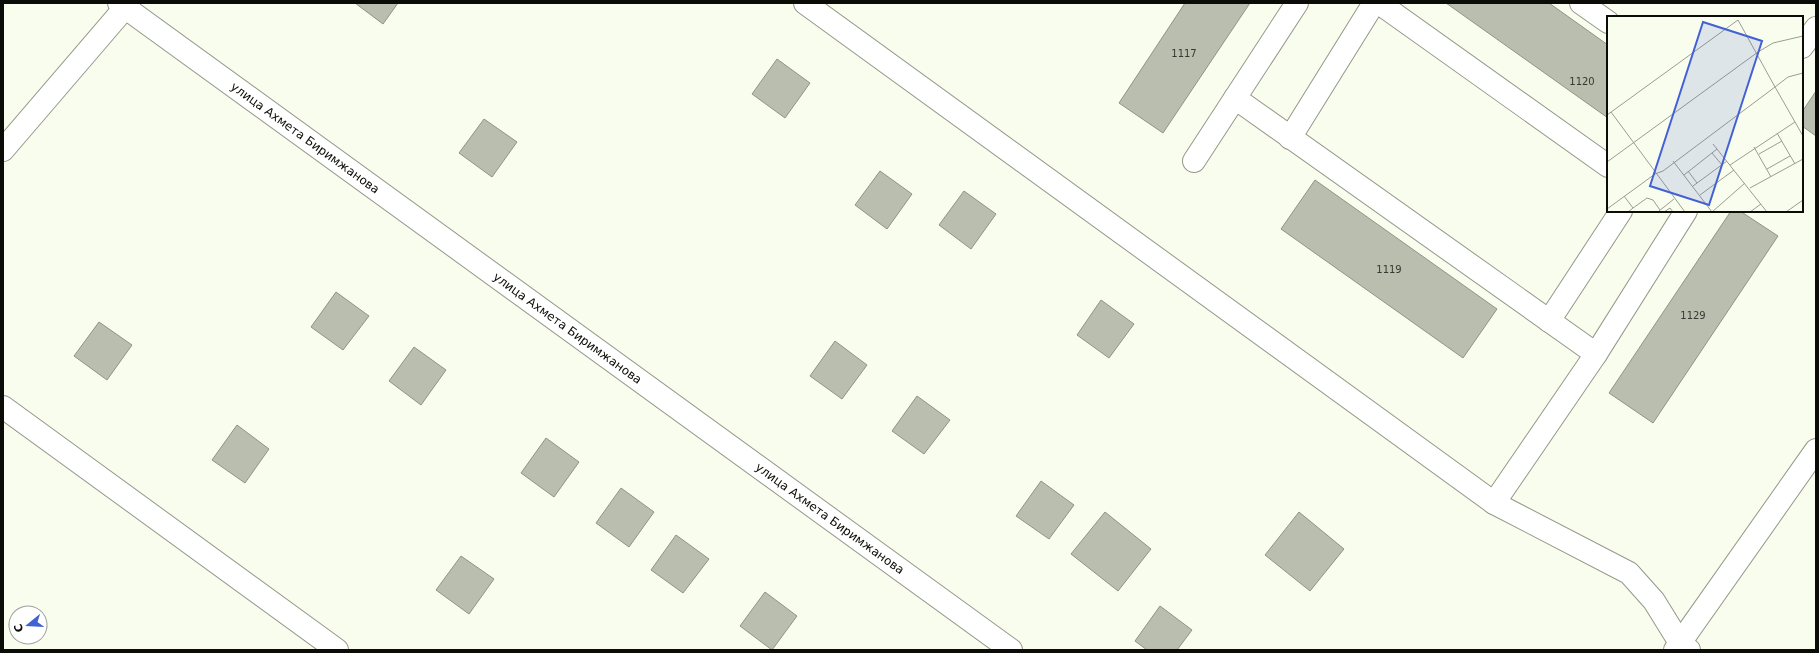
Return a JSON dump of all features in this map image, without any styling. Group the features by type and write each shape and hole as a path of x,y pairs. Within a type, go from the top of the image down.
{"street":[{"path":"805,3 1494,503 1630,573 1654,601 1681,648 1816,450"},
{"path":"1194,161 1297,3"},
{"path":"1290,138 1374,3"},
{"path":"1379,3 1607,165"},
{"path":"1581,3 1607,21"},
{"path":"3,150 124,4"},
{"name":"улица Ахмета Биримжанова","path":"124,4 1011,650"},
{"path":"1803,47 1816,28"},
{"path":"1234,98 1596,354"},
{"path":"1549,321 1620,212"},
{"path":"1494,503 1596,354 1679,213"},
{"path":"3,407 337,650"}],"building":[{"path":"355,3 398,3 383,24"},
{"path":"1185,3 1250,3 1163,133 1119,103"},
{"path":"1446,3 1549,3 1607,44 1607,117"},
{"path":"777,59 810,83 785,118 752,94"},
{"path":"1816,91 1816,136 1803,127 1803,110"},
{"path":"484,119 517,142 492,177 459,153"},
{"path":"880,171 912,194 887,229 855,205"},
{"path":"1315,180 1497,309 1463,358 1281,229"},
{"path":"964,191 996,214 971,249 939,225"},
{"path":"1730,212 1742,212 1778,236 1653,423 1609,393"},
{"path":"336,292 369,316 343,350 311,327"},
{"path":"1101,300 1134,324 1109,358 1077,335"},
{"path":"99,322 132,345 107,380 74,356"},
{"path":"835,341 867,365 842,399 810,376"},
{"path":"414,347 446,370 421,405 389,381"},
{"path":"917,396 950,420 924,454 892,431"},
{"path":"237,425 269,449 245,483 212,460"},
{"path":"546,438 579,462 554,497 521,473"},
{"path":"1041,481 1074,505 1049,539 1016,516"},
{"path":"621,488 654,512 629,547 596,523"},
{"path":"1105,512 1151,549 1118,591 1071,554"},
{"path":"1299,512 1344,549 1310,591 1265,555"},
{"path":"676,535 709,559 683,593 651,570"},
{"path":"461,556 494,579 469,614 436,590"},
{"path":"765,592 797,616 772,650 740,626"},
{"path":"1160,606 1192,630 1177,650 1147,650 1135,641"}]}
